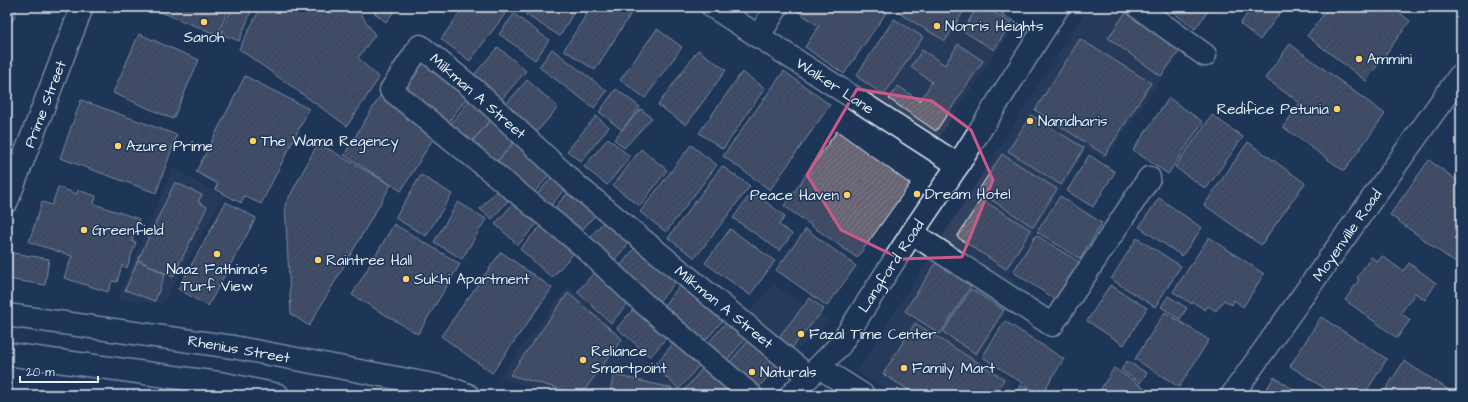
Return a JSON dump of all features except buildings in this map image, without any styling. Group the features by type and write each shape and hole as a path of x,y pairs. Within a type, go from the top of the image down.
{"street":[{"name":"Prime Street","path":"7,201 82,7"},
{"name":"Walker Lane","path":"713,7 958,166"},
{"path":"758,37 777,7"},
{"path":"1012,7 1046,25"},
{"name":"Langford Road","path":"791,395 840,345 912,233 958,166 1058,7"},
{"path":"1138,7 1205,55"},
{"name":"Milkman A Street","path":"751,395 641,301 583,246 390,90 420,46 476,91 576,185 814,372"},
{"name":"Moyenville Road","path":"1232,395 1461,74"},
{"path":"912,233 1052,324 1149,178"},
{"name":"Rhenius Street","path":"7,315 233,347 449,388 468,395"},
{"path":"7,354 225,384 278,395"},
{"path":"814,372 863,395"}],"highlighted area":[{"path":"857,89 932,101 971,130 993,180 962,257 901,259 841,230 807,175"}],"shaded area":[{"path":"908,7 1027,7 938,139 853,86"},
{"path":"1088,7 1154,7 1192,35 1105,160 1087,149 1007,276 1022,286 978,358 1014,382 1006,395 895,395 857,371"},
{"path":"173,168 223,197 163,304 117,299"},
{"path":"773,284 830,321 748,395 559,395 498,378 568,286 680,391"}],"place":[{"name":"Sanoh","path":"204,22"},
{"name":"Norris Heights","path":"937,26"},
{"name":"Ammini","path":"1359,59"},
{"name":"Redifice Petunia","path":"1337,109"},
{"name":"Namdharis","path":"1030,121"},
{"name":"The Wama Regency","path":"253,141"},
{"name":"Azure Prime","path":"118,146"},
{"name":"Dream Hotel","path":"917,194"},
{"name":"Peace Haven","path":"847,195"},
{"name":"Greenfield","path":"84,230"},
{"name":"Naaz Fathima's Turf View","path":"217,254"},
{"name":"Raintree Hall","path":"318,260"},
{"name":"Sukhi Apartment","path":"406,279"},
{"name":"Fazal Time Center","path":"801,334"},
{"name":"Reliance Smartpoint","path":"583,360"},
{"name":"Family Mart","path":"904,368"},
{"name":"Naturals","path":"752,372"}]}
